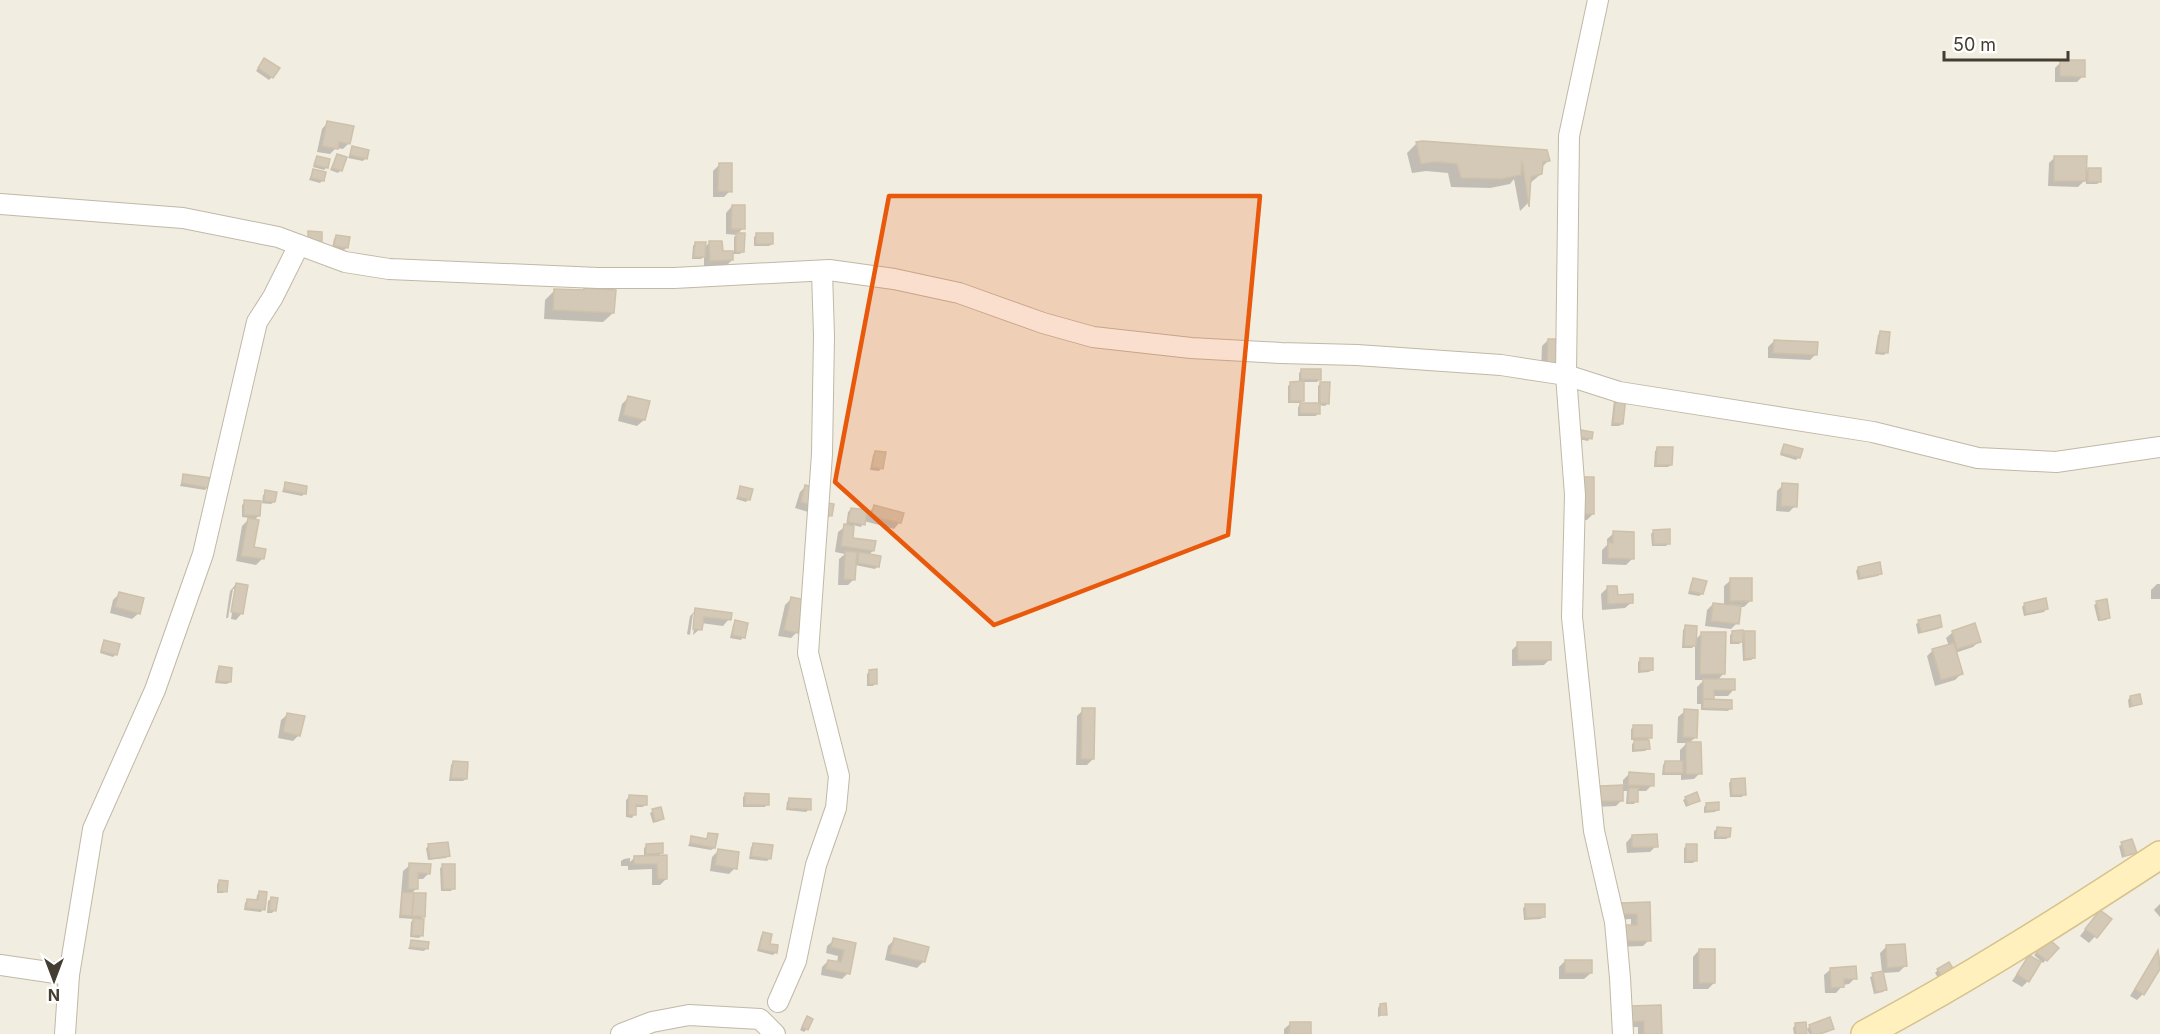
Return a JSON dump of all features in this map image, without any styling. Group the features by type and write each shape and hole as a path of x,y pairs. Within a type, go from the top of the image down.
{"main road":[{"path":"1865,1034 1943,992 2036,936 2160,855"}],"street":[{"path":"1598,0 1569,136 1566,375 1575,495 1572,616 1594,831 1615,922 1623,1034"},
{"path":"0,204 183,218 278,237 345,262 389,269 674,279 822,271 894,279 959,293 1043,323 1094,337 1191,348 1357,355 1501,365 1566,375 1619,392 1873,432 1978,458 2056,462 2160,447"},
{"path":"65,1034 69,975 93,829 155,690 203,554 255,329 299,245"},
{"path":"778,1002 796,961 816,865 836,808 839,776 808,652 822,454 824,336 822,271"},
{"path":"0,965 69,975"},
{"path":"621,1034 652,1022 689,1015 760,1019 775,1034"}],"highlighted area":[{"path":"889,196 1260,196 1228,535 994,625 835,482"}],"building":[{"path":"264,58 280,68 273,78 258,68"},
{"path":"2060,60 2085,60 2085,77 2060,76"},
{"path":"327,121 354,126 350,144 339,142 338,149 322,146"},
{"path":"1416,142 1547,150 1550,161 1543,162 1542,174 1531,177 1529,207 1522,161 1521,175 1501,179 1461,178 1457,164 1436,162 1421,164"},
{"path":"352,146 369,150 367,159 350,155"},
{"path":"337,154 347,157 342,171 332,168"},
{"path":"317,156 330,159 328,168 314,165"},
{"path":"2054,156 2087,156 2086,181 2054,181"},
{"path":"719,163 732,163 732,192 718,191"},
{"path":"2088,168 2101,168 2101,182 2088,182"},
{"path":"313,169 326,172 324,181 311,178"},
{"path":"732,205 745,205 745,229 731,229"},
{"path":"308,231 322,232 322,241 308,241"},
{"path":"736,233 745,233 744,252 736,252"},
{"path":"756,233 773,233 773,244 756,244"},
{"path":"336,235 350,237 348,248 334,246"},
{"path":"709,241 722,241 723,251 733,251 733,260 710,261"},
{"path":"695,242 706,242 705,257 694,257"},
{"path":"584,288 616,290 614,313 553,310 554,289 584,290"},
{"path":"1880,331 1890,332 1888,353 1877,352"},
{"path":"1548,339 1563,339 1562,365 1547,365"},
{"path":"1774,340 1818,342 1817,355 1773,353"},
{"path":"1301,369 1321,369 1321,380 1301,379"},
{"path":"1304,381 1304,401 1290,401 1290,382"},
{"path":"1320,382 1330,382 1329,404 1320,403"},
{"path":"1616,395 1626,397 1623,424 1613,423"},
{"path":"628,396 650,401 645,420 623,415"},
{"path":"1300,403 1320,403 1320,414 1300,413"},
{"path":"1581,430 1593,432 1592,439 1580,437"},
{"path":"1784,444 1803,449 1800,458 1781,453"},
{"path":"1657,447 1673,447 1672,465 1656,465"},
{"path":"875,451 886,452 883,469 872,467"},
{"path":"183,474 211,478 209,488 182,483"},
{"path":"1582,477 1594,477 1594,514 1583,514"},
{"path":"285,482 307,486 306,494 284,490"},
{"path":"1782,483 1798,484 1797,507 1781,506"},
{"path":"805,485 826,490 821,508 801,502"},
{"path":"740,486 753,489 750,500 738,497"},
{"path":"265,490 277,492 275,502 264,501"},
{"path":"244,500 261,501 260,516 244,515"},
{"path":"823,502 834,504 832,516 821,514"},
{"path":"874,505 904,513 901,523 871,516"},
{"path":"851,508 867,510 865,525 848,522"},
{"path":"248,518 259,520 254,547 266,549 264,559 241,556"},
{"path":"844,524 854,526 853,538 876,541 874,551 841,546"},
{"path":"1670,529 1670,544 1654,544 1653,530"},
{"path":"1613,531 1634,532 1634,559 1608,558 1608,542 1613,543"},
{"path":"845,551 857,552 855,580 844,579"},
{"path":"859,552 881,556 879,567 858,563"},
{"path":"1880,562 1882,574 1860,578 1858,567"},
{"path":"1693,578 1707,581 1703,594 1690,591"},
{"path":"1730,578 1752,578 1752,601 1730,601"},
{"path":"236,583 248,585 243,614 231,612"},
{"path":"1607,586 1617,586 1618,595 1633,594 1633,603 1608,604"},
{"path":"119,592 144,598 140,614 115,607"},
{"path":"791,597 806,600 798,633 784,630"},
{"path":"2046,598 2048,609 2026,614 2024,603"},
{"path":"2107,599 2110,618 2100,620 2096,601"},
{"path":"1713,603 1741,606 1739,624 1711,621"},
{"path":"695,608 732,613 731,620 704,617 702,630 693,629"},
{"path":"1940,615 1942,627 1921,632 1918,620"},
{"path":"735,620 748,623 745,638 732,635"},
{"path":"1975,623 1981,642 1957,649 1952,631"},
{"path":"1685,625 1697,626 1696,646 1684,646"},
{"path":"1743,630 1743,642 1732,642 1732,631"},
{"path":"1744,631 1755,631 1755,658 1745,659"},
{"path":"1701,632 1726,632 1725,674 1700,674"},
{"path":"104,640 120,644 117,655 101,651"},
{"path":"1517,642 1551,642 1551,660 1518,660"},
{"path":"1954,643 1963,674 1941,680 1932,649"},
{"path":"1640,658 1653,658 1653,670 1640,671"},
{"path":"219,666 232,668 231,682 217,681"},
{"path":"877,669 877,684 869,684 869,670"},
{"path":"1703,679 1735,679 1735,690 1714,690 1714,699 1703,699"},
{"path":"2140,694 2142,704 2132,706 2130,696"},
{"path":"1703,699 1732,700 1732,709 1703,708"},
{"path":"1082,708 1095,708 1094,759 1081,759"},
{"path":"1684,709 1698,710 1697,738 1683,737"},
{"path":"287,713 305,716 300,736 283,732"},
{"path":"1633,725 1652,725 1652,738 1633,738"},
{"path":"1634,740 1649,740 1650,749 1634,750"},
{"path":"1686,742 1701,742 1702,774 1686,774"},
{"path":"453,761 468,762 467,779 451,778"},
{"path":"1665,761 1683,761 1683,773 1664,773"},
{"path":"1629,772 1654,774 1654,786 1628,785"},
{"path":"1745,778 1746,795 1732,795 1731,779"},
{"path":"1623,785 1623,801 1600,801 1600,786"},
{"path":"1629,788 1638,788 1638,802 1628,802"},
{"path":"1697,792 1700,801 1688,805 1685,797"},
{"path":"745,793 769,794 769,805 745,805"},
{"path":"629,795 647,796 647,805 636,805 636,815 628,815"},
{"path":"789,798 811,799 811,810 788,808"},
{"path":"1719,802 1719,810 1706,811 1706,803"},
{"path":"661,807 664,819 655,821 652,809"},
{"path":"1717,827 1731,828 1730,837 1716,837"},
{"path":"708,833 718,834 715,848 690,843 691,836 707,839"},
{"path":"1657,834 1658,847 1632,847 1632,835"},
{"path":"2132,839 2137,853 2125,856 2121,842"},
{"path":"448,842 450,856 430,859 428,844"},
{"path":"663,843 663,853 646,854 646,844"},
{"path":"753,843 773,845 771,859 751,856"},
{"path":"1686,844 1697,844 1697,861 1686,861"},
{"path":"718,849 739,852 737,869 715,865"},
{"path":"667,855 667,879 658,879 657,864 634,864 634,856"},
{"path":"409,863 431,864 430,874 418,873 418,889 408,889"},
{"path":"442,864 455,864 455,889 443,889"},
{"path":"219,880 228,881 227,892 218,891"},
{"path":"259,891 267,892 265,910 246,908 247,899 258,900"},
{"path":"402,892 414,893 412,916 401,915"},
{"path":"414,893 426,893 425,917 412,916"},
{"path":"271,897 278,898 276,911 269,910"},
{"path":"1650,902 1651,941 1620,941 1620,925 1637,925 1637,914 1620,914 1620,903"},
{"path":"1525,904 1545,904 1545,917 1526,918"},
{"path":"2100,910 2112,919 2097,938 2085,929"},
{"path":"413,918 424,919 423,936 412,935"},
{"path":"763,932 772,934 770,944 778,945 777,953 759,949"},
{"path":"833,938 856,943 850,974 826,969 828,960 841,962 844,950 831,947"},
{"path":"894,938 929,947 925,962 890,954"},
{"path":"2048,938 2059,948 2047,961 2036,952"},
{"path":"411,940 429,942 428,949 410,947"},
{"path":"1905,944 1907,966 1887,968 1886,945"},
{"path":"1699,949 1715,949 1715,983 1699,983"},
{"path":"2158,950 2160,969 2144,995 2135,989"},
{"path":"2029,955 2041,962 2029,982 2017,974"},
{"path":"1565,960 1592,960 1592,973 1565,973"},
{"path":"1949,962 1954,970 1942,977 1937,969"},
{"path":"1856,966 1857,979 1844,979 1844,987 1831,988 1830,968"},
{"path":"1883,971 1887,990 1876,992 1872,973"},
{"path":"1386,1003 1387,1015 1380,1015 1380,1004"},
{"path":"1661,1005 1662,1034 1644,1034 1644,1021 1632,1022 1631,1006"},
{"path":"807,1016 813,1019 808,1030 802,1027"},
{"path":"1830,1017 1834,1029 1812,1034 1809,1025"},
{"path":"1290,1022 1311,1022 1311,1034 1289,1034"},
{"path":"1806,1022 1807,1034 1796,1034 1795,1023"}]}
